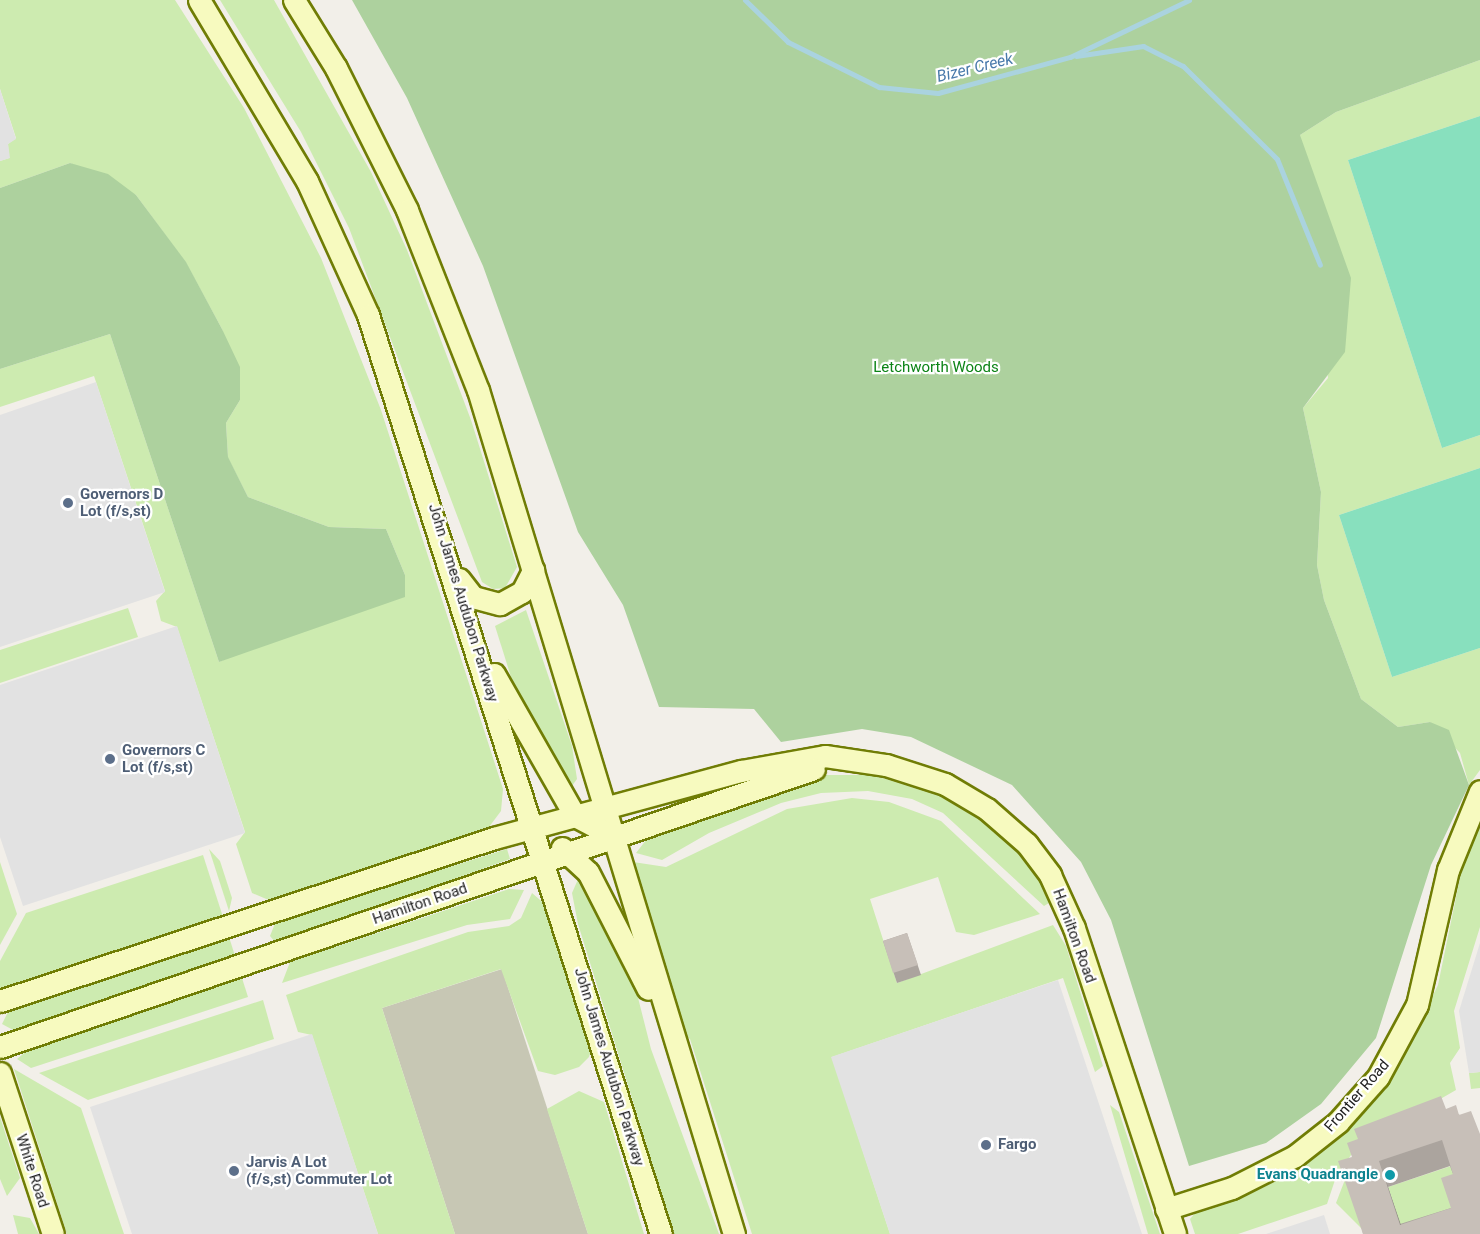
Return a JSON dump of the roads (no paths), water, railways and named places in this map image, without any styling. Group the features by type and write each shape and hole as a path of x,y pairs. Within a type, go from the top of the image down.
{"main road":[{"name":"John James Audubon Parkway","path":"200,0 274,121 337,243 395,387 661,1234"},
{"path":"294,0 336,68 407,210 478,390 607,808 673,1040 734,1234"},
{"path":"448,557 464,589 482,602 512,601 534,570"},
{"path":"474,640 575,816 615,837"},
{"name":"Hamilton Road","path":"0,1002 575,816 780,762 825,756 840,761 886,765 945,784 1003,820 1038,858 1074,928 1175,1234"},
{"name":"Hamilton Road","path":"0,1047 840,761"},
{"name":"Frontier Road","path":"1166,1209 1232,1188 1295,1156 1338,1122 1378,1077 1417,1005 1448,870 1480,791"},
{"path":"534,828 570,854 588,872 673,1040"},
{"name":"White Road","path":"0,1073 53,1234"}],"waterway":[{"name":"Bizer Creek","path":"745,0 788,42 879,87 938,93 1070,57 1189,0"},
{"path":"1076,56 1143,46 1183,66 1277,159 1320,265"}],"place":[{"name":"Governors D Lot (f/s,st)","path":"68,503"},
{"name":"Governors C Lot (f/s,st)","path":"110,759"},
{"name":"Fargo","path":"986,1145"},
{"name":"Jarvis A Lot (f/s,st) Commuter Lot","path":"234,1171"},
{"name":"Evans Quadrangle","path":"1390,1175"}],"park label":[{"name":"Letchworth Woods","path":"936,368"}]}
